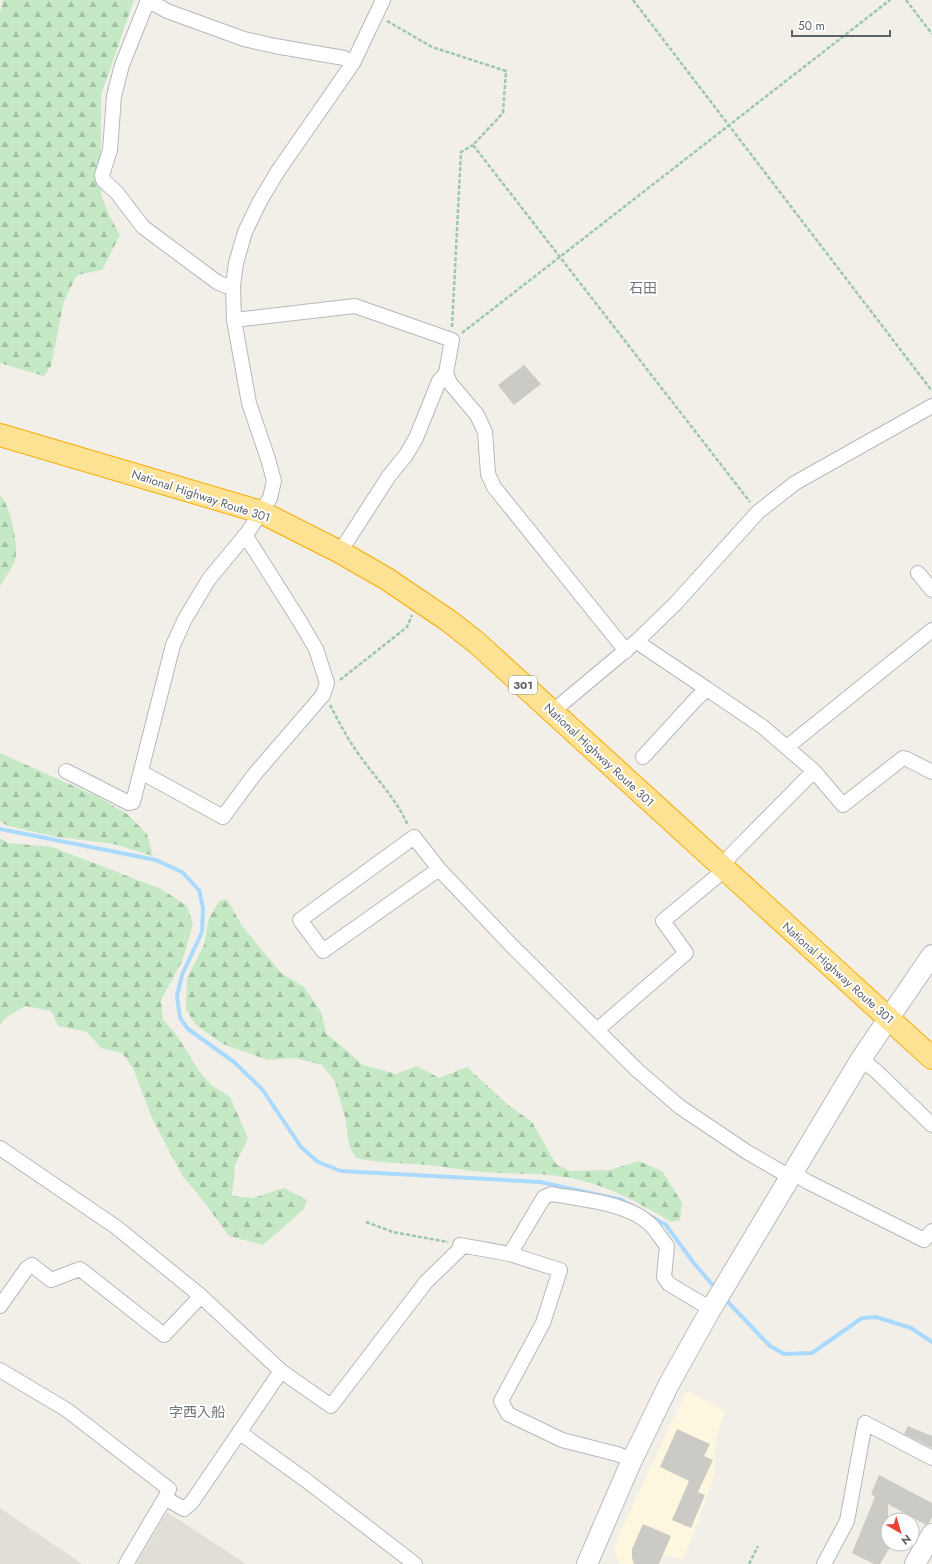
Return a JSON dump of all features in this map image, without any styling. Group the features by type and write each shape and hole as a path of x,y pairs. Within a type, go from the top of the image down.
{"highway":[{"name":"National Highway Route 301","path":"0,435 261,512 340,552 417,599 478,643 722,868 932,1058"}],"street":[{"path":"233,286 226,286 216,282 143,227 117,193 103,180 102,175 110,150 114,96 122,65 148,0 167,11 244,39 344,58 353,63"},
{"path":"66,772 129,803 133,802 173,645 185,618 209,579 244,536 270,498 274,481 249,403 234,320 233,286 236,263 245,232 260,201 278,171 353,63 383,0"},
{"path":"234,320 354,306 452,340 446,373 439,381 416,438 406,455 389,476 340,552"},
{"path":"446,373 450,383 477,415 485,432 488,474 494,487 626,651"},
{"path":"552,712 638,640 676,603 758,512 795,482 932,406"},
{"path":"141,772 223,817 254,775 293,731 326,690 327,683 316,649 295,613 249,541 244,536"},
{"path":"918,573 932,590"},
{"path":"787,748 932,630"},
{"path":"638,640 643,646 763,727 814,771 843,805 903,758 932,772"},
{"path":"643,757 707,689"},
{"path":"597,1030 686,953 663,921 716,877 731,855 814,771"},
{"path":"439,869 323,951 300,920 414,838 439,869 555,989 637,1070 680,1107 747,1152 924,1240 932,1231"},
{"path":"587,1564 632,1460 669,1384 717,1299 862,1059 932,955"},
{"path":"862,1059 932,1125"},
{"path":"0,1148 116,1227 201,1296 281,1371 331,1406 426,1282 459,1250 460,1244 510,1254 560,1270 543,1324 501,1401 508,1414 562,1440 617,1454 632,1460"},
{"path":"510,1254 544,1197 552,1194 622,1208 640,1217 651,1226 667,1246 664,1277 669,1284 717,1299"},
{"path":"0,1306 27,1268 32,1265 51,1280 80,1269 164,1335 201,1296"},
{"path":"0,1370 67,1410 169,1489 126,1564"},
{"path":"165,1498 184,1509 192,1502 281,1371"},
{"path":"824,1564 847,1521 865,1423 932,1458"},
{"path":"239,1432 307,1481 412,1563"},
{"path":"915,1564 932,1534"}],"path":[{"path":"633,0 932,392"},
{"path":"452,340 890,0"},
{"path":"906,0 932,34"},
{"path":"376,15 432,47 506,71 503,113 473,145 461,152 452,340"},
{"path":"473,145 758,512"},
{"path":"414,838 404,814 346,735 330,705 326,690 407,628 417,599"},
{"path":"366,1222 393,1232 460,1244"},
{"path":"749,1564 758,1546"}],"shaded area":[{"path":"687,1391 725,1411 716,1440 714,1476 689,1546 682,1559 664,1555 660,1564 619,1564 614,1547"},
{"path":"0,1508 82,1564 0,1564"},
{"path":"167,1512 246,1564 136,1564"}],"green space":[{"path":"3,0 134,0 101,95 101,195 110,217 120,235 102,270 77,275 64,301 51,366 44,376 0,363 0,13"},
{"path":"0,495 7,507 13,526 16,553 14,563 0,586"},
{"path":"0,753 98,797 127,814 147,834 153,856 114,844 58,837 8,826 0,821"},
{"path":"0,838 8,843 52,847 161,889 187,906 193,924 182,961 161,1000 163,1019 178,1037 198,1070 211,1085 230,1097 248,1138 235,1165 232,1196 253,1198 284,1188 307,1200 304,1209 263,1245 229,1236 182,1175 152,1118 133,1068 122,1053 101,1048 87,1032 58,1026 51,1011 25,1006 4,1019 0,1025"},
{"path":"227,899 242,926 281,973 304,987 321,1012 326,1033 363,1065 396,1074 417,1066 439,1078 467,1067 508,1105 532,1122 556,1164 570,1171 610,1170 639,1161 663,1172 682,1203 680,1220 671,1222 638,1203 604,1187 568,1177 498,1173 356,1158 350,1148 345,1117 335,1081 322,1065 295,1058 268,1060 223,1044 196,1025 186,1009 187,978 204,945 209,918 219,901"}],"building":[{"path":"524,365 541,384 514,405 498,385"},
{"path":"908,1426 932,1436 932,1448 904,1434"},
{"path":"677,1429 710,1444 704,1456 713,1460 698,1492 705,1495 691,1528 672,1520 689,1481 660,1467"},
{"path":"879,1475 932,1503 932,1517 926,1525 920,1522 920,1512 902,1512 888,1504 888,1512 880,1512 880,1552 887,1552 880,1564 874,1564 852,1553 875,1497 871,1494"},
{"path":"643,1524 671,1536 659,1564 634,1564 632,1549"}],"waterway":[{"path":"0,829 156,860 182,872 199,890 203,908 202,932 182,975 177,996 180,1018 188,1029 234,1062 262,1089 301,1147 318,1162 341,1171 540,1182 622,1200 630,1205"},
{"path":"648,1215 666,1225 693,1262 716,1289"},
{"path":"724,1298 770,1346 784,1354 812,1353 862,1318 876,1317 911,1328 932,1342"}],"district":[{"name":"石田","path":"643,288"},
{"name":"字西入船","path":"197,1412"}]}
